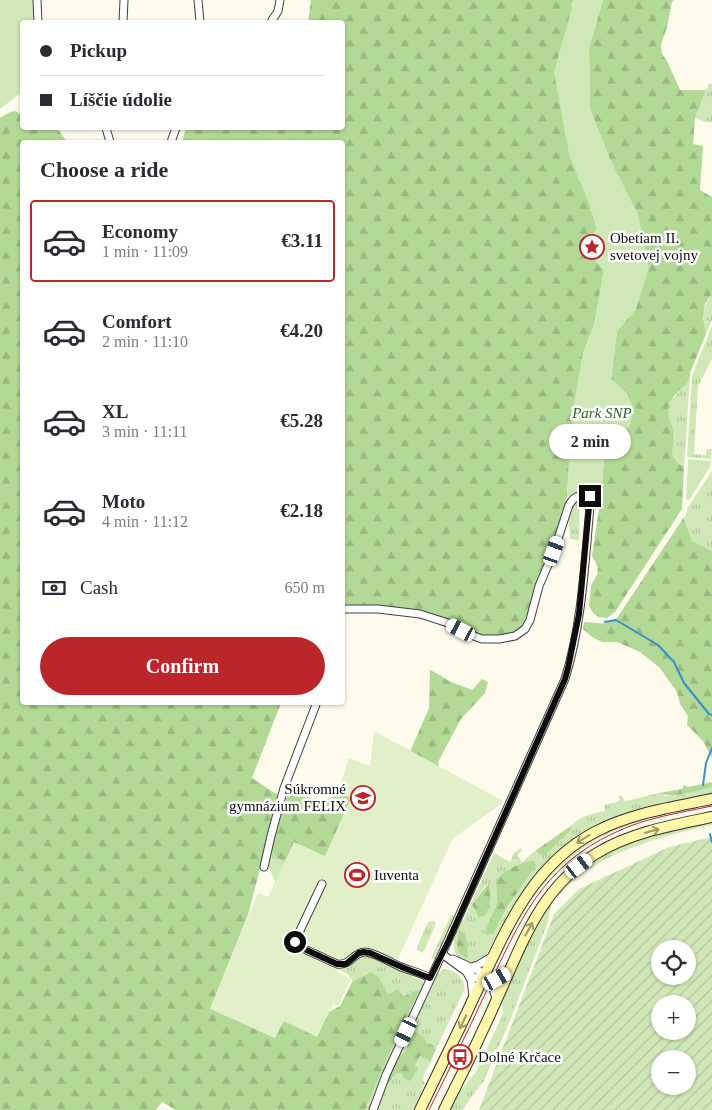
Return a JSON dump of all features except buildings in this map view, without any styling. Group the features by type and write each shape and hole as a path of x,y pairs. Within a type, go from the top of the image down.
{"main road":[{"path":"420,1110 473,1000 487,979 495,954 519,906 548,866 571,846 596,831 620,821 659,810 712,799"},
{"path":"444,1110 522,942 544,904 564,879 583,863 605,849 637,835 659,828 712,817"}],"street":[{"path":"37,0 38,20"},
{"path":"123,20 124,0"},
{"path":"198,0 200,20"},
{"path":"272,20 278,11 280,0"},
{"path":"345,608 378,609 420,614 448,623 482,639 499,639 515,636 525,628 530,620 539,586 554,551 568,505 578,495 590,496 579,614 565,679 386,1075 372,1110"},
{"path":"264,867 284,788 316,705"},
{"path":"322,884 295,942 300,947 342,965 359,953 370,953 430,978"},
{"path":"442,954 469,970 481,972 487,979 496,1000"},
{"path":"469,970 495,954"},
{"path":"469,970 473,1000"},
{"path":"487,979 508,973"}],"green space":[{"path":"0,0 34,0 34,20 20,20 20,94 0,109"},
{"path":"311,0 574,0 572,4 590,206 597,229 589,241 590,254 604,270 594,325 583,353 570,445 567,497 552,547 539,577 525,625 510,634 497,637 476,634 448,619 422,611 364,605 345,606 345,140 183,140 185,130 345,130 345,20 308,20"},
{"name":"Park SNP","path":"574,0 603,0 589,48 590,109 609,157 638,214 649,268 636,309 617,331 611,379 627,393 634,409 630,425 620,438 610,446 604,459 601,495 574,494 567,497 575,398 583,353 594,325 604,270 590,254 589,241 597,229 590,206 569,155 554,72"},
{"path":"603,0 674,0 661,45 662,54 680,90 706,90 695,118 693,144 703,146 700,190 712,197 712,293 705,304 703,318 706,334 688,381 672,398 668,407 674,432 673,456 684,467 682,509 615,612 607,618 599,617 593,613 589,606 591,585 597,575 598,567 592,556 604,459 610,446 620,438 627,393 611,379 617,331 636,309 609,157 590,109 589,48"},
{"path":"709,83 712,84 712,122 705,122 695,118"},
{"path":"16,111 20,114 20,130 58,130 66,140 20,140 20,705 280,705 252,778 279,796 248,915 210,1009 310,970 317,1036 329,1012 340,1006 352,982 371,972 379,977 388,994 397,989 403,996 416,990 419,991 365,1110 176,1110 162,1102 156,1110 0,1110 0,118"},
{"path":"712,293 712,320 706,334 704,313"},
{"path":"712,326 712,359 698,386 694,454 706,455 706,449 712,449 711,459 687,457 692,376"},
{"path":"690,377 684,467 677,463 672,454 675,436 667,414 670,401 683,388"},
{"path":"688,459 711,461 710,467 689,500 686,499"},
{"path":"712,471 712,551 692,541 685,518 688,507"},
{"path":"580,498 579,540 570,539 569,510 573,503"},
{"path":"684,517 692,541 712,551 712,758 703,741 687,725 688,716 680,704 677,692 660,668 640,652 617,642 602,642 592,637 583,629 584,622 605,623 617,618"},
{"path":"430,670 449,681 472,690 482,679 488,682 485,693 461,719 438,762 441,774 409,754 429,708"},
{"name":"Iuventa","path":"374,731 503,801 451,842 398,959 390,958 371,950 360,949 356,950 343,963 337,972 351,979 338,1006 333,1004 317,1037 284,1021 275,1038 210,1009 258,893 268,897 294,842 325,856 351,798 338,792 349,758 370,766"},
{"path":"344,782 354,799 327,860 288,864 279,859 271,851 288,793 292,792 315,799 328,799 338,793"},
{"path":"712,782 712,787 693,792 678,795 659,793 682,789 684,785 688,787"},
{"path":"712,787 712,795 590,830 577,838 544,865 526,886 484,958 478,961 466,962 458,957 454,946 455,934 461,920 463,921 494,853 510,862 514,853 521,848 522,851 517,855 522,862 535,851 544,855 570,830 575,822 584,816 605,811 604,805 619,801 619,796 622,796 626,801 659,793 665,796 685,794","holes":["496,880 519,888 494,933 497,904","488,883 490,903 476,913 472,905"]},
{"path":"680,810 629,825 607,834 587,846 551,876 518,918 534,890 564,858 591,839 617,827 646,818"},
{"path":"712,821 712,825 653,840 615,855 597,864 580,876 555,899 509,1023 484,1081 463,1110 449,1110 459,1092 476,1072 503,1014 502,1004 517,961 546,907 572,877 600,856 613,849 650,835"},
{"path":"572,825 571,830 544,856 535,851"},
{"path":"712,837 712,1110 479,1110 554,914 579,889 669,847"},
{"path":"274,839 272,851 290,864 277,885 267,864"},
{"path":"534,861 536,865 508,906 494,933 487,935 485,931 497,904 496,880 514,867"},
{"path":"489,883 490,905 484,916 479,917 472,905"},
{"path":"451,915 455,917 436,960 431,958"},
{"path":"434,921 436,924 422,953 417,950 417,947 428,922"},
{"path":"461,931 466,935 467,959 460,954 457,946 457,938"},
{"path":"363,957 369,957 422,981 424,985 369,1110 365,1110 416,990 405,995 388,994 379,977 371,972 352,982 349,975 338,969 343,969"},
{"path":"446,969 459,975 465,988 436,1049 433,1045 409,1040 406,1051 394,1065 434,978 442,970"},
{"path":"413,1032 418,1033 436,1049 430,1063 427,1059 420,1056 415,1066 418,1068 413,1078 409,1081 401,1073 398,1073 388,1084 386,1083 396,1061 406,1051"},
{"path":"420,1056 427,1059 430,1063 424,1075 423,1081 425,1082 414,1110 376,1110 386,1083 399,1073 404,1078 413,1078"}],"waterway":[{"path":"605,622 616,620 658,645 674,662 684,683 709,714 712,715"},
{"path":"703,785 706,763 712,748"},
{"path":"710,834 712,842"}],"tram line":[{"path":"429,1110 521,922 534,900 549,881 567,863 589,847 614,833 649,820 712,806"}],"place":[{"name":"Obetiam II. svetovej vojny","path":"592,247"},
{"name":"Súkromné gymnázium FELIX","path":"363,798"},
{"name":"Iuventa","path":"357,875"},
{"name":"Dolné Krčace","path":"460,1057"}],"route":[{"path":"295,942 300,947 337,964 346,964 359,953 364,952 430,978 448,942 565,679 574,645 579,614 590,496"}]}
